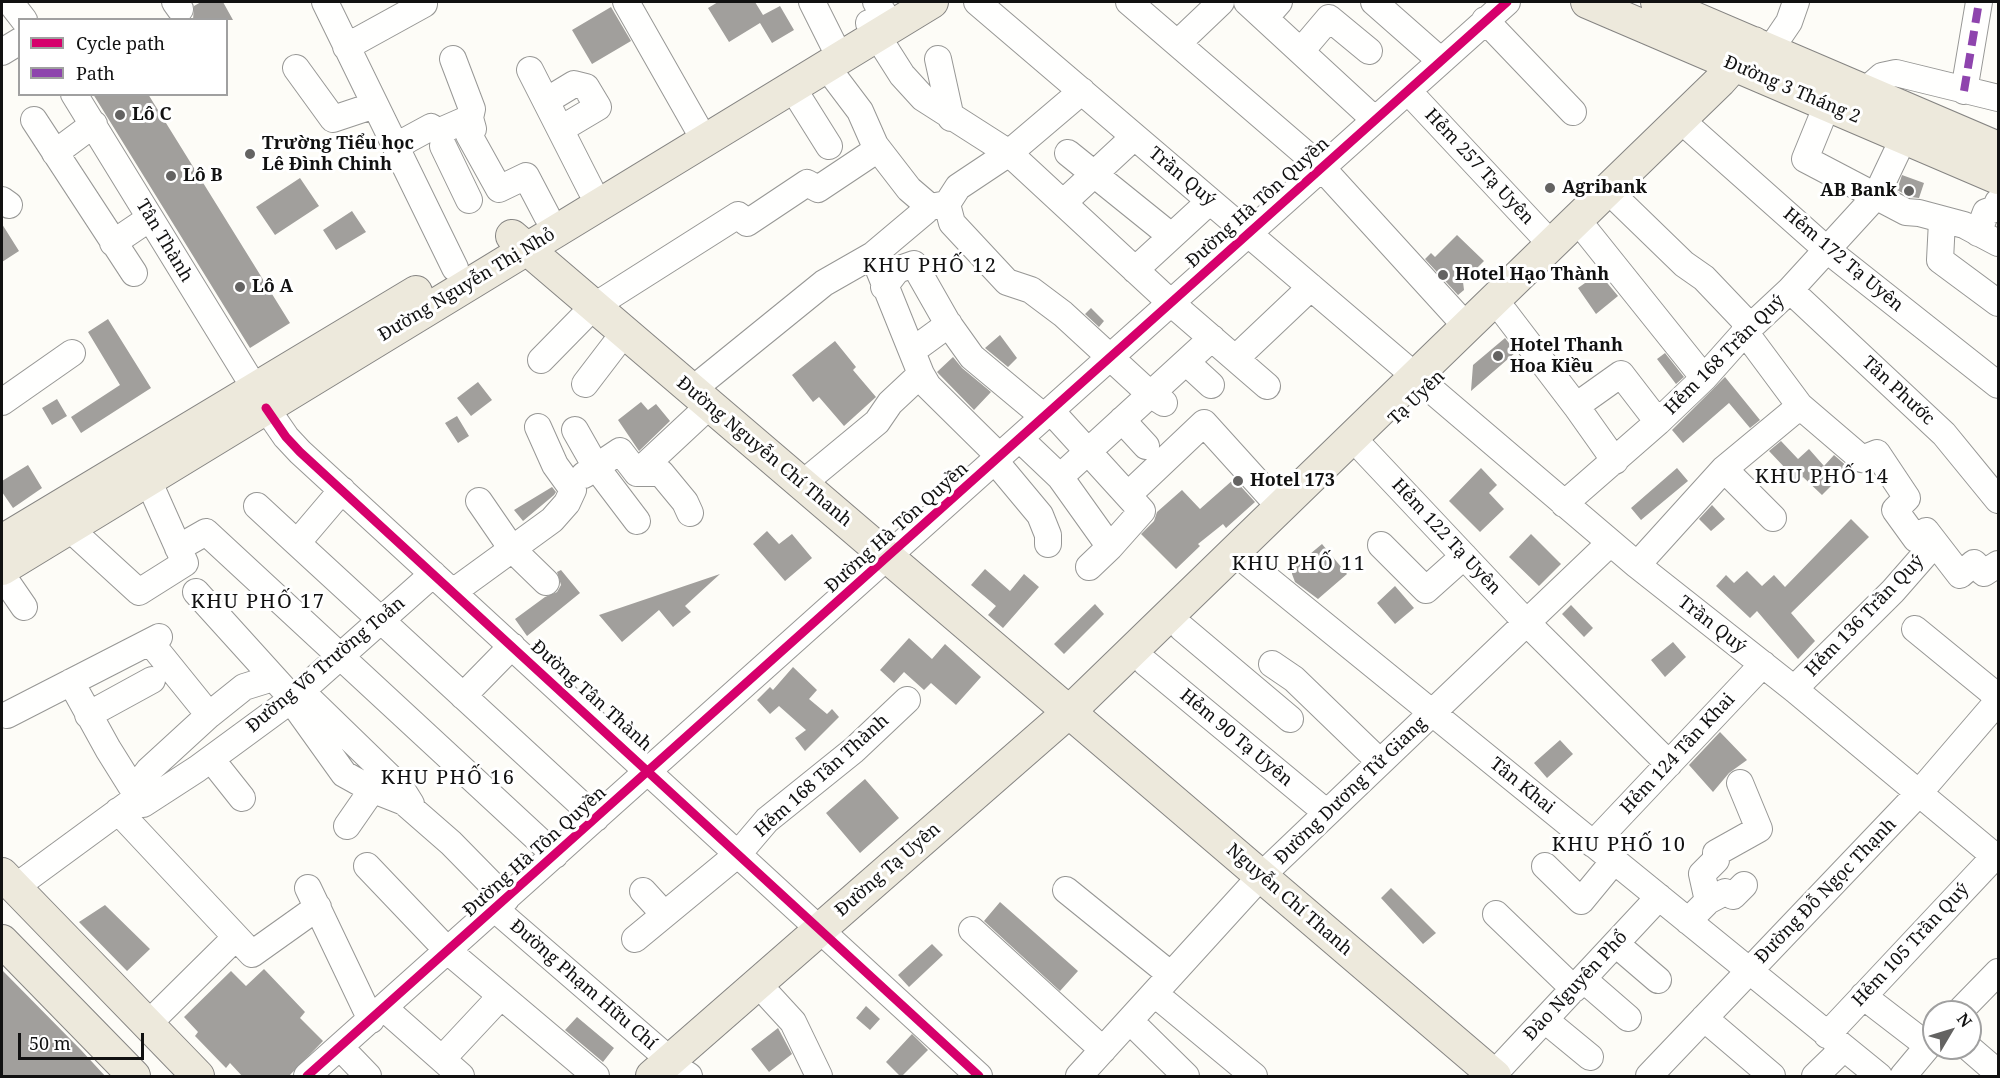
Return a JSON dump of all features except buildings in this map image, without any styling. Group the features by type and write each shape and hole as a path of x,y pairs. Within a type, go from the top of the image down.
{"main road":[{"name":"Đường Nguyễn Thị Nhỏ","path":"2,540 260,397 520,242 792,87 830,55 883,17 932,2"},
{"name":"Đường 3 Tháng 2","path":"1587,2 1683,45 1865,91 1998,148"},
{"name":"Đường 3 Tháng 2","path":"1657,2 1745,62 1827,105 1998,178"},
{"path":"1683,45 1694,117"},
{"name":"Đường Nguyễn Thị Nhỏ","path":"520,242 547,216 697,127 830,55"},
{"name":"Tạ Uyên","path":"1076,718 1146,663 1182,628 1280,507 1422,382 1505,313 1619,201 1745,62"},
{"name":"Tạ Uyên","path":"1076,718 1241,557 1364,450 1466,326 1551,244 1694,117"},
{"name":"Đường Nguyễn Chí Thanh","path":"520,242 593,307 1076,718"},
{"name":"Đường Nguyễn Thị Nhỏ","path":"2,569 148,480 260,397"},
{"name":"Nguyễn Chí Thanh","path":"1076,718 1494,1076"},
{"name":"Đường Tạ Uyên","path":"676,1073 827,936 1076,718"},
{"path":"6,886 198,1077"},
{"name":"Đường Tạ Uyên","path":"676,1073 770,997 827,936"},
{"path":"2,941 134,1077"}],"street":[{"path":"10,2 22,18"},
{"path":"325,2 459,278"},
{"path":"626,2 697,127"},
{"path":"812,2 830,55 878,149 909,189 938,206 1007,282 1031,290 1047,302 1157,398"},
{"name":"Trần Quý","path":"977,2 1610,543 1794,689 1997,857"},
{"path":"1129,2 1322,168 1466,326"},
{"path":"1178,43 1221,2"},
{"path":"1374,2 1441,60"},
{"name":"Đường Hà Tôn Quyền","path":"307,1077 1507,2"},
{"path":"1745,62 1767,29 1781,2"},
{"path":"1745,62 1790,22 1796,2"},
{"path":"1964,91 1977,2 1998,6"},
{"path":"346,46 424,4"},
{"path":"1264,7 1302,51 1375,120"},
{"path":"883,17 902,75 923,98 1009,153 1171,303 1267,386"},
{"path":"1302,51 1329,18 1369,51"},
{"path":"1485,21 1573,112"},
{"path":"2,52 18,42"},
{"path":"453,59 472,109 470,118 473,129 469,135 500,189 526,176 547,216"},
{"path":"938,59 951,118"},
{"path":"296,68 333,119 375,105"},
{"path":"530,70 591,190"},
{"path":"1865,91 1882,76 1896,73 1964,91 1998,91"},
{"path":"546,101 574,84 586,87 597,107 561,129"},
{"path":"792,87 829,146"},
{"name":"Hẻm 257 Tạ Uyên","path":"1407,91 1551,244"},
{"path":"637,473 701,398 824,283 873,255 938,206 958,187 1009,153 1082,92"},
{"name":"Tân Thành","path":"75,96 260,397"},
{"path":"1827,105 1805,159 1906,212 1919,213 1942,221 1964,225 1988,238"},
{"name":"Hẻm 172 Tạ Uyên","path":"1694,117 1826,249 1998,385"},
{"path":"396,146 431,127 438,132 470,118"},
{"path":"34,120 134,273"},
{"path":"55,153 94,124"},
{"path":"1063,203 1134,136"},
{"name":"Hẻm 168 Trần Quý","path":"1564,504 1658,422 1704,378 1745,332 1790,290 1876,196 1904,137"},
{"path":"422,198 465,191 443,146"},
{"path":"541,360 593,307 738,215 747,223 807,183 818,189 878,149"},
{"path":"1068,153 1093,176 1171,236"},
{"path":"1135,270 1210,201"},
{"path":"1619,201 1684,264 1704,278 1744,321 1745,332 1800,406 1862,459 1877,453 1906,498 1895,510 1916,539 1926,531 1960,575 1974,563 1984,573 1998,564"},
{"path":"1988,238 1986,212 1995,209 1998,202"},
{"path":"1099,237 1131,206"},
{"path":"113,243 150,218"},
{"path":"1942,221 1940,260 1998,303"},
{"path":"1587,232 1704,378"},
{"path":"873,255 884,287 928,386 997,459 1040,515 1048,535 1048,544"},
{"path":"884,287 897,270 914,264 949,324 972,357 1048,414 1089,450 1142,512 1089,567"},
{"path":"1236,358 1311,287"},
{"name":"Tân Phước","path":"1790,290 1944,434 1995,487"},
{"path":"1505,313 1615,461"},
{"path":"802,484 876,422 916,363 949,324"},
{"path":"585,384 624,333"},
{"path":"1060,477 1122,420 1157,398 1186,362 1212,338"},
{"path":"2,402 72,353"},
{"path":"1186,362 1211,385"},
{"path":"1576,406 1621,374 1658,422"},
{"name":"Đường Tân Thành","path":"260,397 286,437 342,490 979,1077"},
{"path":"1637,565 1724,469 1800,406"},
{"path":"1122,420 1146,446"},
{"path":"1128,495 1204,423 1280,507"},
{"path":"537,427 571,488"},
{"path":"575,430 596,467 637,521"},
{"path":"1020,439 1060,477 1110,547"},
{"path":"453,592 552,520 567,503 571,488 620,450 637,473"},
{"name":"Hẻm 122 Tạ Uyên","path":"1364,450 1527,623 1669,764"},
{"path":"1724,469 1773,518"},
{"path":"637,473 661,473 685,502 690,513"},
{"path":"148,480 182,555"},
{"path":"297,543 342,490"},
{"path":"479,501 512,549 546,582"},
{"path":"257,506 597,818"},
{"path":"69,528 139,592 206,532 555,855"},
{"name":"Đường Dương Tử Giang","path":"1079,1077 1261,876 1610,543"},
{"name":"Hẻm 136 Trần Quý","path":"1794,689 1893,591 1935,543"},
{"path":"1381,544 1426,590 1464,556"},
{"name":"Tân Khai","path":"1241,557 1879,1077"},
{"name":"Đường Võ Trường Toản","path":"6,886 128,804 143,804 211,759 295,696 433,574"},
{"path":"2,575 24,607"},
{"path":"196,592 273,678 401,788 415,811"},
{"path":"1182,628 1290,719"},
{"path":"1914,629 1998,699"},
{"path":"7,716 154,640 209,715"},
{"path":"463,696 512,646"},
{"name":"Hẻm 90 Tạ Uyên","path":"1146,663 1327,813"},
{"path":"1272,664 1294,680 1380,762"},
{"name":"Hẻm 124 Tân Khai","path":"1593,844 1763,664"},
{"path":"128,804 149,770 209,715 244,687 273,678"},
{"path":"88,715 152,680"},
{"path":"71,682 128,804 235,938 252,954 313,898 377,1014 443,1058 461,1077"},
{"path":"295,696 344,774 372,790 404,802 415,811"},
{"name":"Đường Đỗ Ngọc Thạnh","path":"1649,1077 1919,793 1998,699"},
{"name":"Hẻm 168 Tân Thành","path":"635,939 738,854 767,820 854,750 907,700"},
{"path":"211,759 242,798"},
{"path":"1707,901 1702,874 1716,860 1709,846 1759,829 1740,783"},
{"path":"347,826 372,790"},
{"name":"Đường Phạm Hữu Chí","path":"415,811 452,843 501,904 676,1073"},
{"name":"Hẻm 105 Trần Quý","path":"1815,1077 1863,996 1997,857"},
{"path":"1545,866 1581,901 1614,861"},
{"path":"367,866 448,951 597,1077"},
{"path":"1688,921 1707,901 1725,892 1733,896 1744,885"},
{"path":"1066,890 1254,1077"},
{"path":"643,891 664,914"},
{"name":"Đào Nguyên Phổ","path":"1494,1076 1659,897"},
{"path":"1496,914 1578,984 1628,1018"},
{"path":"972,930 1103,1050"},
{"path":"147,1024 235,938"},
{"path":"1616,944 1658,980"},
{"path":"1971,1000 1998,972"},
{"path":"443,1058 501,996"},
{"path":"1863,996 1922,1037"},
{"path":"770,997 794,1022 819,1077"},
{"path":"1704,1018 1772,1077"},
{"path":"1545,1020 1590,1057"},
{"path":"1130,1021 1186,1077"},
{"path":"340,1047 368,1077"},
{"path":"1903,1077 1922,1054"},
{"path":"1982,1059 1998,1073"}],"marked path":[{"path":"1964,91 1979,2"}],"cycle path":[{"path":"307,1076 1507,2"},
{"path":"266,408 286,437 300,452 979,1076"}],"place":[{"name":"Lô C","path":"120,115"},
{"name":"Trường Tiểu học Lê Đình Chinh","path":"250,154"},
{"name":"Lô B","path":"171,176"},
{"name":"Agribank","path":"1550,188"},
{"name":"AB Bank","path":"1909,191"},
{"name":"Hotel Hạo Thành","path":"1443,275"},
{"name":"Lô A","path":"240,287"},
{"name":"Hotel Thanh Hoa Kiều","path":"1498,356"},
{"name":"Hotel 173","path":"1238,481"}],"district":[{"name":"KHU PHỐ 12","path":"930,266"},
{"name":"KHU PHỐ 14","path":"1822,477"},
{"name":"KHU PHỐ 11","path":"1299,564"},
{"name":"KHU PHỐ 17","path":"258,602"},
{"name":"KHU PHỐ 16","path":"448,778"},
{"name":"KHU PHỐ 10","path":"1619,845"}]}
